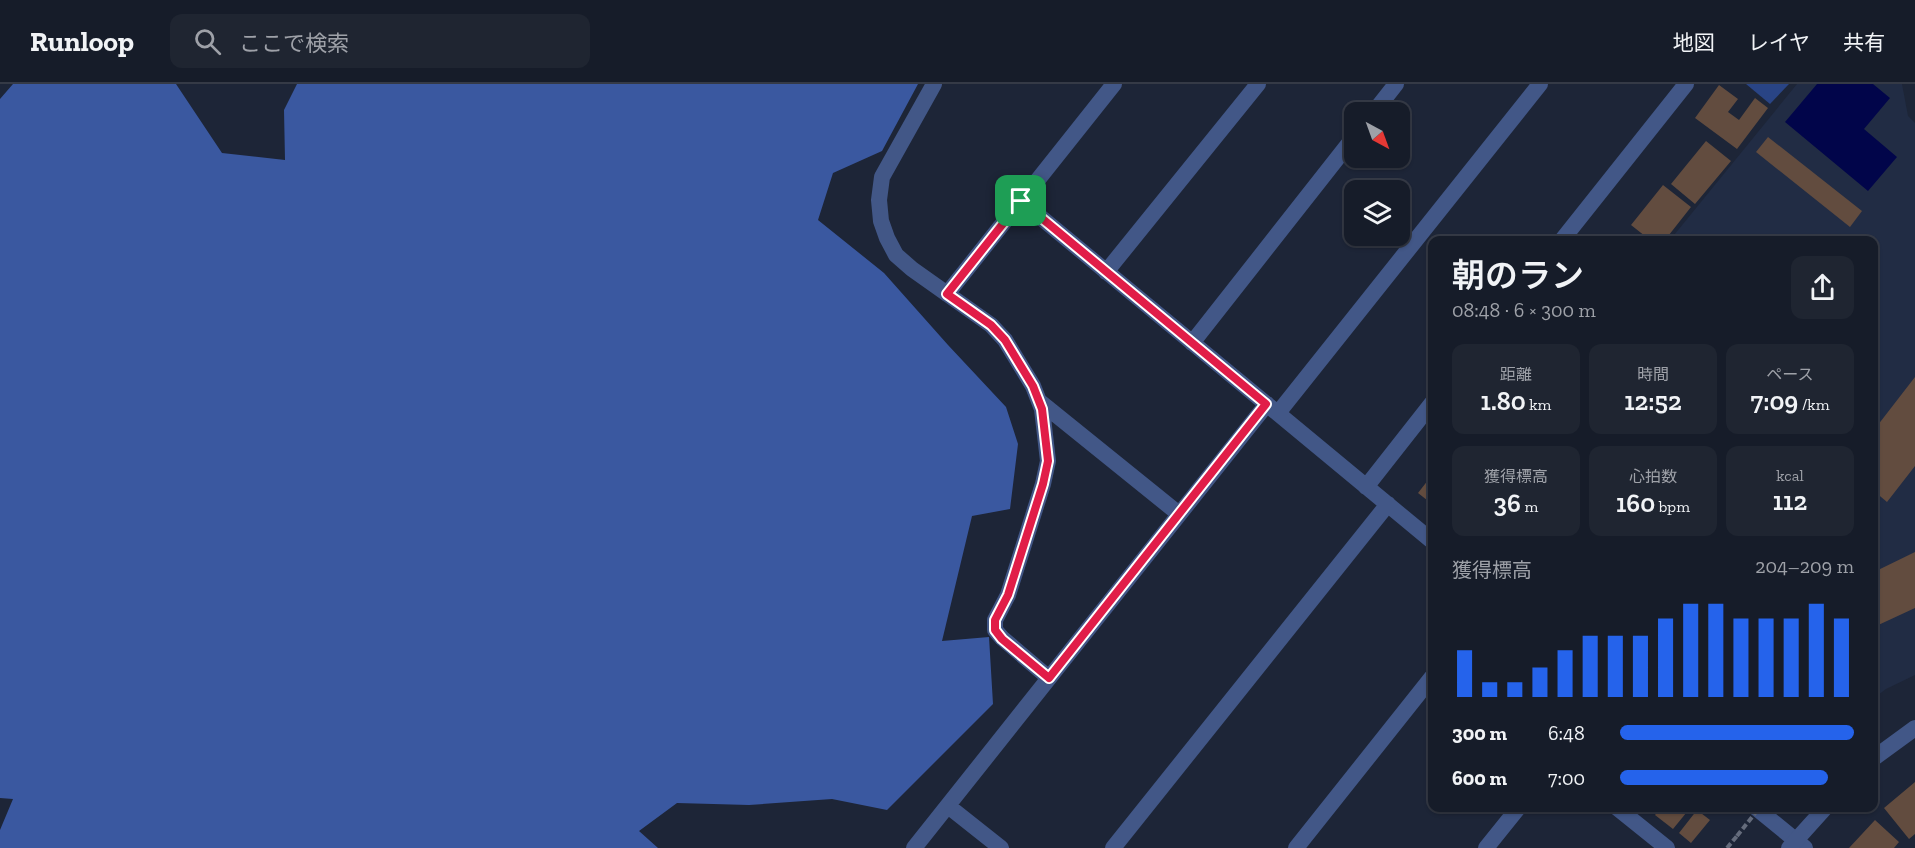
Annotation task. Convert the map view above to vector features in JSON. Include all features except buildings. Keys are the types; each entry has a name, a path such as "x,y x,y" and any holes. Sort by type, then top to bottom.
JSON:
{"street":[{"path":"934,84 882,177 879,200 881,221 896,255 991,325 1005,340 1020,363 1042,409 1048,461 1008,595 995,620 995,630 1002,639 1049,678"},
{"path":"947,294 1114,84"},
{"path":"1106,272 1257,84"},
{"path":"1382,102 1396,84"},
{"path":"915,848 1179,514 1272,409 1540,84"},
{"path":"1565,236 1686,84"},
{"path":"1192,343 1344,150"},
{"path":"1021,201 1428,538"},
{"path":"1039,401 1179,514"},
{"path":"1366,487 1428,408"},
{"path":"1113,848 1388,504"},
{"path":"1296,848 1428,682"},
{"path":"1878,755 1915,728"},
{"path":"948,806 1001,848"},
{"path":"1486,848 1515,812"},
{"path":"1622,812 1667,848"},
{"path":"1760,812 1796,845 1822,812"}],"path":[{"path":"1726,848 1756,812"}],"shaded area":[{"path":"13,84 176,84 222,153 285,160 284,110 297,84 918,84 882,151 833,173 818,220 884,273 1006,407 1018,444 1010,509 972,516 942,641 989,637 993,704 887,810 832,799 749,805 677,803 639,831 658,848 0,848 0,830 13,799 0,798 0,99"},
{"path":"1746,84 1789,84 1770,104"},
{"path":"1797,84 1902,84 1908,116 1915,123 1915,675 1878,695 1878,236 1673,236"},
{"path":"1817,84 1873,84 1890,98 1864,129 1897,157 1868,191 1785,122"}],"route":[{"path":"1021,201 1266,404 1049,678 1002,639 995,630 995,620 1008,595 1048,461 1042,409 1033,386 1005,340 991,325 947,294 1021,201"}]}
